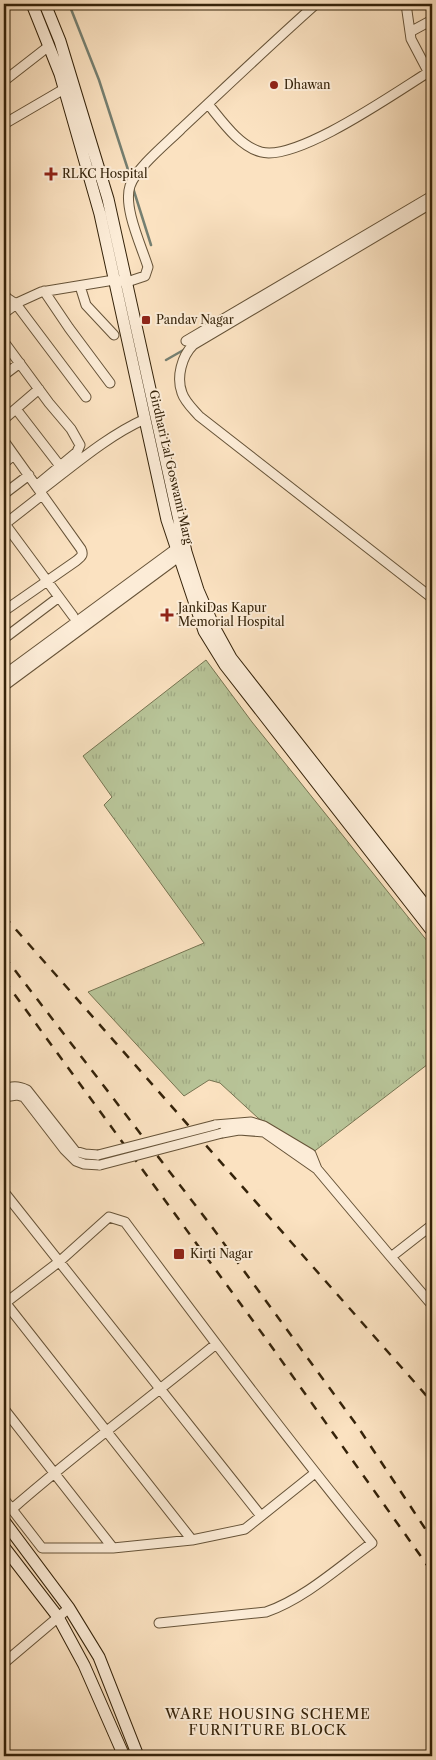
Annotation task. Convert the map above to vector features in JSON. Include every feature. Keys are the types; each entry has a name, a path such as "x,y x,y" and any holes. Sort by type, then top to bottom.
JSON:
{"main road":[{"name":"Girdhari Lal Goswami Marg","path":"32,4 64,89 100,214 167,520 201,598 214,627 232,658 432,914"},
{"name":"Girdhari Lal Goswami Marg","path":"45,4 60,41 108,199 127,282 181,550 204,631 225,665 432,931"},
{"path":"4,1521 69,1608 99,1657 138,1756"},
{"path":"4,1547 58,1617 84,1665 124,1756"}],"street":[{"path":"4,313 29,296 44,291 114,280 127,282 144,276 148,267 129,207 130,187 139,170 252,61 316,4"},
{"path":"208,104 236,137 253,149 263,153 286,151 332,131 431,74 414,46 406,4"},
{"path":"410,32 432,20"},
{"path":"4,81 49,46"},
{"path":"4,124 64,89"},
{"path":"186,341 432,196"},
{"path":"432,203 194,345 186,352 182,361 181,382 182,394 199,416 432,598"},
{"path":"80,286 86,305 114,336"},
{"path":"44,291 110,383"},
{"path":"4,294 16,304 86,398"},
{"path":"4,342 71,429 80,445 79,450 60,466 40,491"},
{"path":"4,375 20,363"},
{"path":"4,419 39,389"},
{"path":"16,409 60,466"},
{"path":"73,616 4,525 40,491 86,456 134,424 145,419"},
{"path":"4,441 83,553 76,561 5,608"},
{"path":"4,463 14,456"},
{"path":"4,494 29,475"},
{"path":"4,674 181,550"},
{"path":"4,685 181,550"},
{"path":"6,637 59,597"},
{"path":"317,1169 311,1154 264,1126 251,1122 214,1125 98,1155 85,1154 74,1151 28,1090 15,1086 9,1087 5,1093 24,1098 64,1149 76,1161 84,1164 100,1165 222,1133 239,1130 264,1132 317,1169 432,1305"},
{"path":"4,1192 261,1516"},
{"path":"159,1623 266,1612 280,1607 294,1600 372,1543 315,1473 125,1222 110,1217 60,1261 4,1302 192,1540"},
{"path":"391,1257 432,1224"},
{"path":"12,1509 54,1472 161,1390 216,1344"},
{"path":"4,1409 112,1548"},
{"path":"4,1498 42,1548 112,1548 192,1540 245,1529 315,1473"},
{"path":"4,1663 69,1608"}],"green space":[{"path":"206,660 252,722 432,947 432,1061 312,1153 258,1118 220,1083 209,1080 184,1096 88,992 204,943 104,805 112,797 83,756"}],"waterway":[{"path":"69,4 99,80 131,179"},
{"path":"133,188 151,245"},
{"path":"166,360 187,348"}],"railway":[{"path":"4,916 432,1402"},
{"path":"4,956 209,1223 358,1427 432,1539"},
{"path":"4,970 14,984"},
{"path":"4,980 264,1336 432,1572"}],"place":[{"name":"Dhawan","path":"274,85"},
{"name":"RLKC Hospital","path":"51,174"},
{"name":"Pandav Nagar","path":"146,320"},
{"name":"JankiDas Kapur Memorial Hospital","path":"167,615"},
{"name":"Kirti Nagar","path":"179,1254"}],"district":[{"name":"WARE HOUSING SCHEME FURNITURE BLOCK","path":"268,1722"}]}
